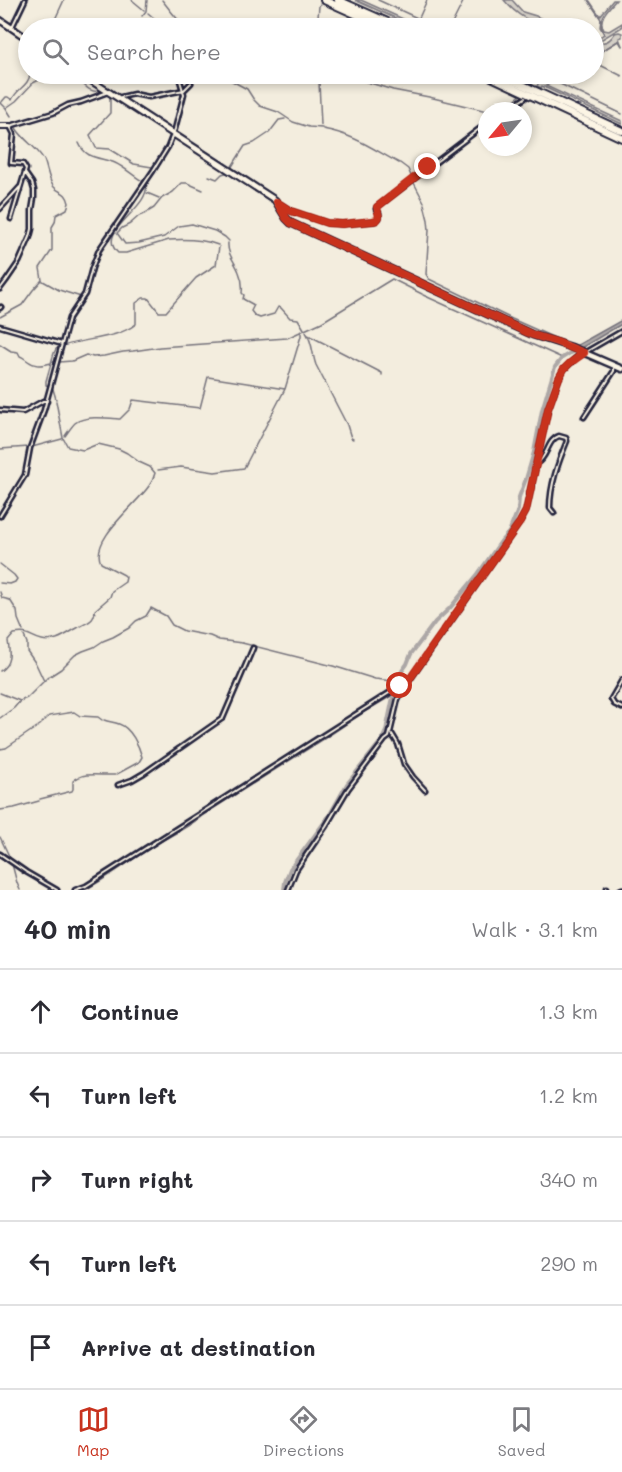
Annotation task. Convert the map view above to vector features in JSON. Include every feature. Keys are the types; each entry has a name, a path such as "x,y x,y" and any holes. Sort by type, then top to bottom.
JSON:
{"highway":[{"path":"324,0 364,18"},
{"path":"338,0 378,18"},
{"path":"513,84 522,87"},
{"path":"517,84 530,94 622,138"},
{"path":"530,94 622,131"}],"main road":[{"path":"0,20 18,32"},
{"path":"96,84 277,202 291,223 533,335 571,347 622,369"}],"street":[{"path":"12,27 25,0"},
{"path":"0,516 26,475 30,448 46,401 69,318 85,294 99,250 110,237 119,219 132,204 168,147 184,99 181,84"},
{"path":"118,98 134,94 149,96 184,90 190,84"},
{"path":"0,126 10,126 53,113 68,105 108,92"},
{"path":"518,102 530,94"},
{"path":"10,126 14,140 11,163 23,164 25,167 11,219"},
{"path":"277,202 291,211 327,223 375,221 379,217 377,207 478,130"},
{"path":"0,289 19,262 30,237 34,190 25,173"},
{"path":"0,208 22,185"},
{"path":"0,326 62,344"},
{"path":"288,890 296,870 348,789 391,733 398,699 409,680 526,511 548,409 564,369 582,352 622,331"},
{"path":"584,417 614,371 614,367"},
{"path":"0,410 23,412 46,401"},
{"path":"537,463 542,460 554,438 559,436 567,438 550,495 550,508 554,513"},
{"path":"118,784 144,773 223,718 253,648"},
{"path":"75,890 86,886 409,680"},
{"path":"622,680 611,699 614,704 622,708"},
{"path":"391,733 398,744 404,764 412,777 425,790"},
{"path":"0,854 57,890"}],"shaded area":[{"path":"355,0 361,0 401,18 395,18"},
{"path":"504,0 512,0 523,12 540,18 524,18"},
{"path":"589,0 600,16 613,0 616,0 603,18 600,18"},
{"path":"622,23 622,27 604,38 604,30 609,31"},
{"path":"615,33 622,33 622,37 619,38 622,46 618,41 604,50 604,42"},
{"path":"538,84 549,84 546,86 622,121 622,124 542,86 541,88 537,86"},
{"path":"622,320 622,324 585,346 579,349 574,347"}],"waterway":[{"path":"56,18 64,0"},
{"path":"132,0 144,10"},
{"path":"142,16 146,11 147,0"},
{"path":"162,0 177,18"},
{"path":"378,0 417,18"},
{"path":"419,18 427,0"},
{"path":"455,18 464,0"},
{"path":"588,0 600,18"},
{"path":"318,18 322,1"},
{"path":"148,13 154,18"},
{"path":"604,50 618,41 622,46"},
{"path":"604,67 622,76"},
{"path":"0,104 6,97 12,100 25,84"},
{"path":"6,108 32,84"},
{"path":"83,84 93,91 102,91"},
{"path":"238,84 247,89 260,106 278,112 293,122 322,128"},
{"path":"319,84 321,125"},
{"path":"374,84 478,109"},
{"path":"560,84 622,114"},
{"path":"108,94 110,113 90,135 96,148 110,149 134,164 152,167"},
{"path":"512,102 522,94"},
{"path":"0,102 11,116"},
{"path":"231,168 245,146 269,133 279,120 285,119"},
{"path":"0,317 22,305 42,280 40,268 52,250 52,227 56,215 67,209 69,203 65,194 52,185 41,155 16,128"},
{"path":"323,129 354,138 399,163"},
{"path":"79,143 90,155 115,163 144,182"},
{"path":"400,163 408,169 412,178"},
{"path":"209,176 217,179 229,172"},
{"path":"413,181 424,202"},
{"path":"146,183 146,193 141,202 113,236 113,244 118,253 126,253 169,240 194,240 218,245"},
{"path":"203,190 182,183 162,198 154,208 117,233 125,244 139,243 164,237 179,226 192,224 215,231 229,241"},
{"path":"147,193 159,198"},
{"path":"424,204 429,230 426,274 429,279 566,343"},
{"path":"228,243 230,254 241,277 243,299 254,305 251,311 255,316 260,318 274,314 278,307 290,318 298,319 304,329"},
{"path":"63,346 120,333 128,329 136,324 136,303 143,298 148,298 159,312 166,312 196,278 216,265 219,247"},
{"path":"59,362 72,361 86,355 104,356 160,347 287,338 322,322 392,279 422,294"},
{"path":"43,281 59,290 81,297"},
{"path":"423,295 562,358"},
{"path":"158,470 181,467 215,472 244,468 285,389 301,332"},
{"path":"306,332 316,365 353,439"},
{"path":"308,335 382,375"},
{"path":"0,344 11,351 18,352 20,356 34,364 51,363"},
{"path":"49,386 46,385 46,381 54,353 60,346"},
{"path":"284,890 290,869 329,816 347,784 382,740 397,678 411,654 435,622 450,608 478,574 509,532 518,510 519,497 534,452 542,410 555,367 562,358 578,348"},
{"path":"65,436 79,420 120,419 130,409 133,400 200,408 208,377 285,389"},
{"path":"51,387 56,399"},
{"path":"56,401 63,438 68,447 83,450 98,444 119,449 150,467 155,473 143,494 108,533 99,554 101,563 124,575 125,582 112,591 110,597 95,610 91,620 81,626"},
{"path":"32,447 62,439"},
{"path":"0,449 29,447"},
{"path":"0,564 17,579 10,584 0,583"},
{"path":"0,592 2,598 10,600 17,611 23,631"},
{"path":"0,718 27,698 75,655 129,628 146,616 151,608 166,616 172,625 184,631 242,643 375,679 393,681 397,678"},
{"path":"0,671 8,662 8,641 14,634 26,634 47,641 62,637 79,627"},
{"path":"24,636 27,651 44,681"},
{"path":"0,693 20,701"},
{"path":"84,890 393,695"},
{"path":"0,749 6,748 40,725 49,716 74,712 80,716 98,717 102,720"},
{"path":"104,720 127,729 137,743 142,757 139,762 117,774"},
{"path":"40,799 72,791 73,781 82,776 115,775"},
{"path":"0,810 39,801"},
{"path":"0,837 10,858"},
{"path":"12,864 20,890"}],"route":[{"path":"400,686 409,680 520,522 526,511 548,409 559,378 564,369 584,353 533,335 291,223 277,202 291,211 327,223 373,221 379,217 377,207 428,167"}]}
